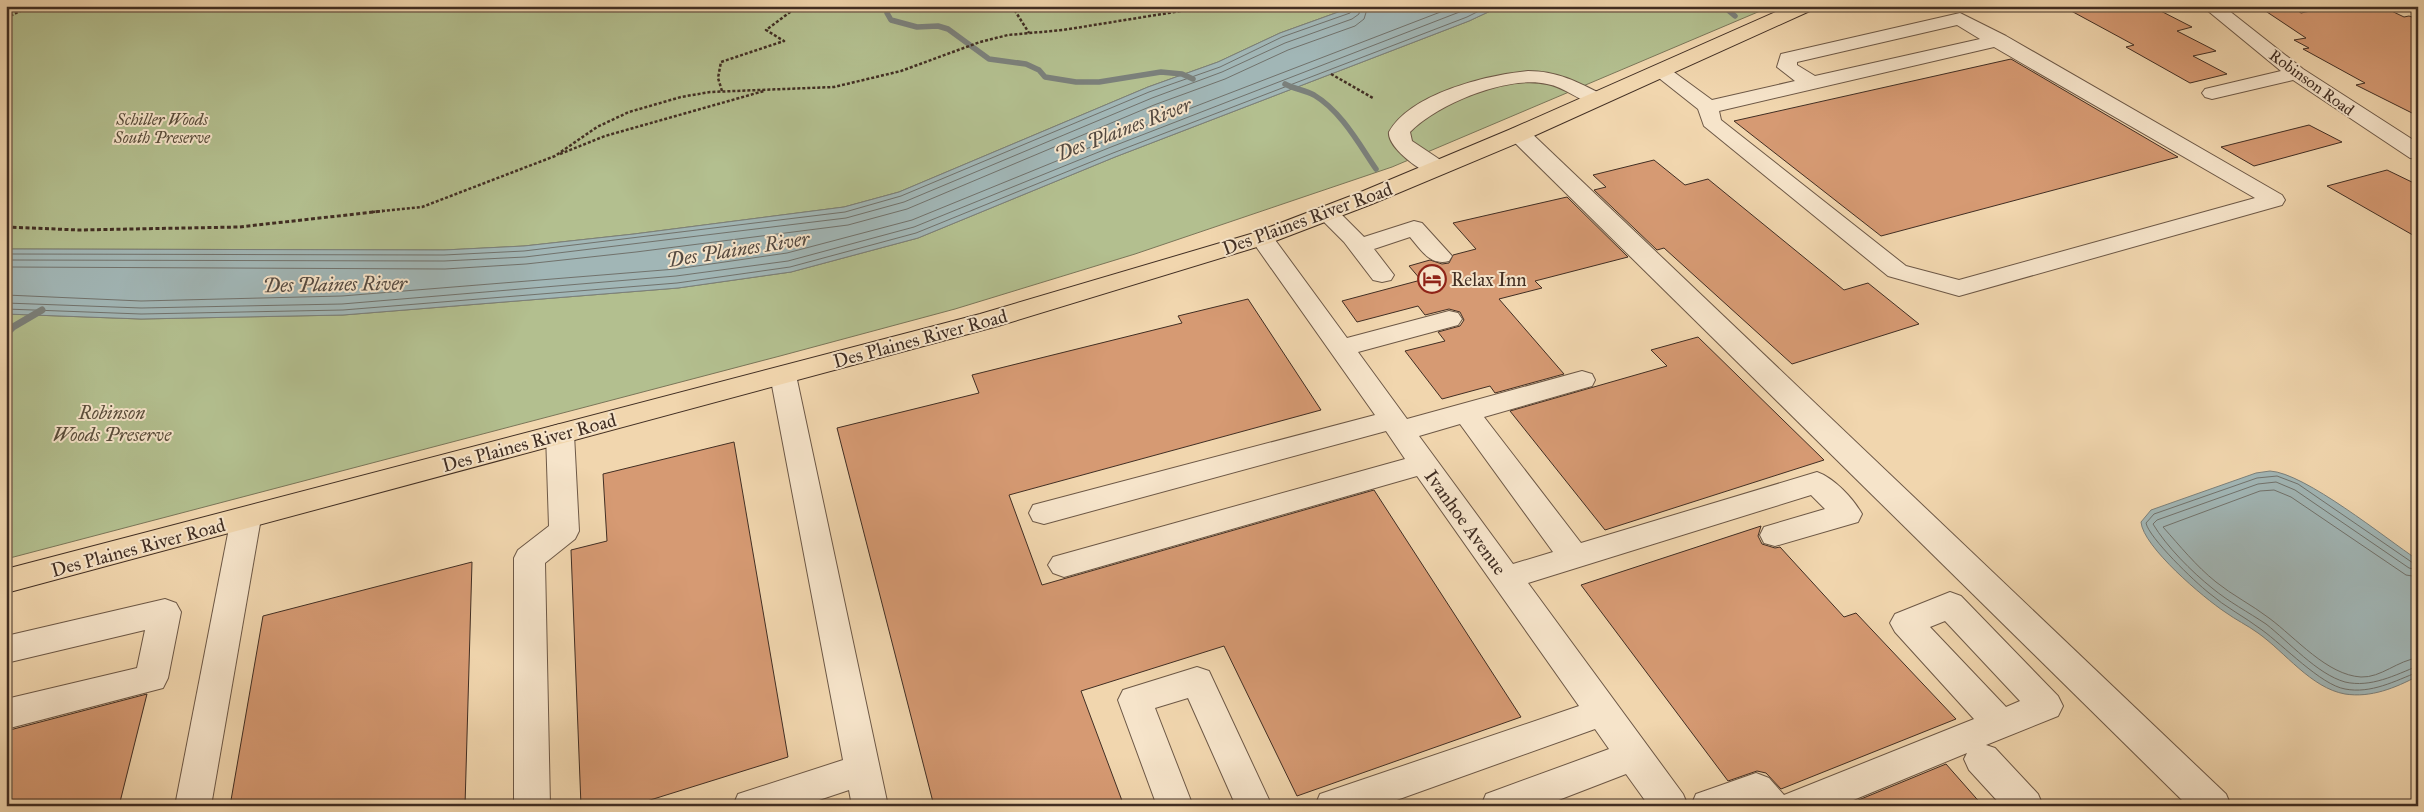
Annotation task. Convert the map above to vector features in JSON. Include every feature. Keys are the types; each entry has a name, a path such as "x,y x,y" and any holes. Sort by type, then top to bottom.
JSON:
{"main road":[{"name":"Des Plaines River Road","path":"6,582 989,320 1262,238 1327,214 1519,134 1804,6"}],"street":[{"path":"1660,71 1708,107 1711,122 1897,271 1959,288 2274,200 1999,40 1930,6"},
{"name":"Robinson Road","path":"2210,6 2296,73 2418,153"},
{"path":"1812,83 1787,66 1788,58 1960,20"},
{"path":"1708,107 1999,40"},
{"path":"2212,93 2296,73"},
{"path":"1437,168 1410,150 1402,143 1399,136 1401,129 1414,118 1444,100 1487,85 1542,77 1562,82 1596,99"},
{"path":"1519,134 2213,806"},
{"path":"1327,214 1360,246 1382,275"},
{"path":"1360,246 1414,228 1440,256"},
{"name":"Ivanhoe Avenue","path":"1262,238 1670,806"},
{"path":"1341,348 1449,319"},
{"path":"782,375 870,806"},
{"path":"1044,513 1397,425 1466,413 1582,380"},
{"path":"1466,413 1574,557"},
{"path":"532,806 529,558 564,531 560,434"},
{"path":"1064,565 1424,464"},
{"path":"1506,578 1817,483 1847,514 1775,535"},
{"path":"193,806 246,518"},
{"path":"6,650 165,612 151,678 6,714"},
{"path":"1175,806 1135,700 1197,681 1253,806"},
{"path":"1333,806 1603,712"},
{"path":"1797,806 2000,724"},
{"path":"1499,806 1634,755"},
{"path":"1982,759 2025,806"},
{"path":"751,806 796,798 863,769"},
{"path":"1709,806 1756,788 1771,806"}],"path":[{"path":"6,18 30,6"},
{"path":"722,91 718,78 721,62 731,56 774,46 784,41 766,30 798,6"},
{"path":"1012,6 1029,33"},
{"path":"555,156 597,126 629,112 681,97 722,91 834,87 900,71 980,42 1212,6"},
{"path":"1331,74 1373,98"},
{"path":"6,227 79,230 239,228 422,207 605,136 769,90"}],"green space":[{"name":"Schiller Woods South Preserve","path":"6,6 1355,6 1280,33 1218,62 1148,87 899,192 844,207 524,246 444,250 6,249"},
{"name":"Robinson Woods Preserve","path":"1501,6 1772,6 1392,167 1135,254 955,309 6,559 6,314 141,319 343,315 678,288 791,272 918,238 1115,157 1469,21"}],"water":[{"name":"Des Plaines River","path":"1355,6 1501,6 1469,21 1115,157 918,238 791,272 678,288 343,315 141,319 6,314 6,249 444,250 524,246 844,207 899,192 1148,87 1218,62 1280,33"},
{"path":"2270,471 2285,474 2324,494 2418,560 2418,676 2392,688 2364,695 2345,694 2321,685 2258,633 2215,605 2190,584 2163,558 2144,532 2141,522 2151,510 2256,473"}],"building":[{"path":"2062,6 2151,6 2192,27 2177,31 2216,51 2193,56 2227,74 2190,83 2126,47 2134,45"},
{"path":"2258,6 2291,6 2301,13 2333,6 2381,6 2404,17 2409,16 2418,19 2418,116 2356,85 2365,83 2303,49 2309,48 2294,40 2306,38"},
{"path":"2011,59 2178,157 1881,236 1734,121"},
{"path":"2309,125 2342,142 2254,166 2221,147"},
{"path":"1654,160 1685,185 1708,179 1844,290 1868,283 1919,324 1792,364 1664,248 1657,250 1594,190 1606,187 1593,175"},
{"path":"2387,170 2418,185 2418,238 2327,186"},
{"path":"1567,197 1628,257 1535,281 1542,288 1499,299 1564,374 1495,393 1490,386 1442,399 1405,351 1445,341 1438,332 1460,326 1464,320 1460,312 1449,309 1425,315 1418,306 1357,322 1342,301 1421,280 1409,266 1430,260 1442,264 1449,263 1453,255 1476,249 1453,223"},
{"path":"1248,299 1321,410 1009,495 1042,585 1374,490 1521,717 1297,796 1224,646 1081,691 1124,806 934,806 837,428 979,393 972,375 1182,323 1178,316"},
{"path":"1698,337 1824,460 1605,530 1510,411 1667,366 1651,350"},
{"path":"734,442 788,757 631,806 581,806 571,550 607,541 603,474"},
{"path":"1761,526 1758,536 1762,544 1775,548 1780,547 1844,617 1856,613 1956,719 1781,789 1766,773 1757,771 1728,781 1581,585"},
{"path":"472,562 465,806 230,806 263,616"},
{"path":"147,694 119,806 6,806 6,731"},
{"path":"1946,764 1983,806 1844,806"}],"waterway":[{"path":"888,6 887,13 891,20 917,27 938,26 948,29 989,59 1026,64 1039,70 1045,77 1076,82 1099,82 1161,72 1182,74 1193,79"},
{"path":"1723,6 1735,16"},
{"path":"1285,84 1314,95 1333,110 1349,129 1376,169"},
{"path":"6,334 13,327 42,310"}],"place":[{"name":"Relax Inn","path":"1432,279"}]}
